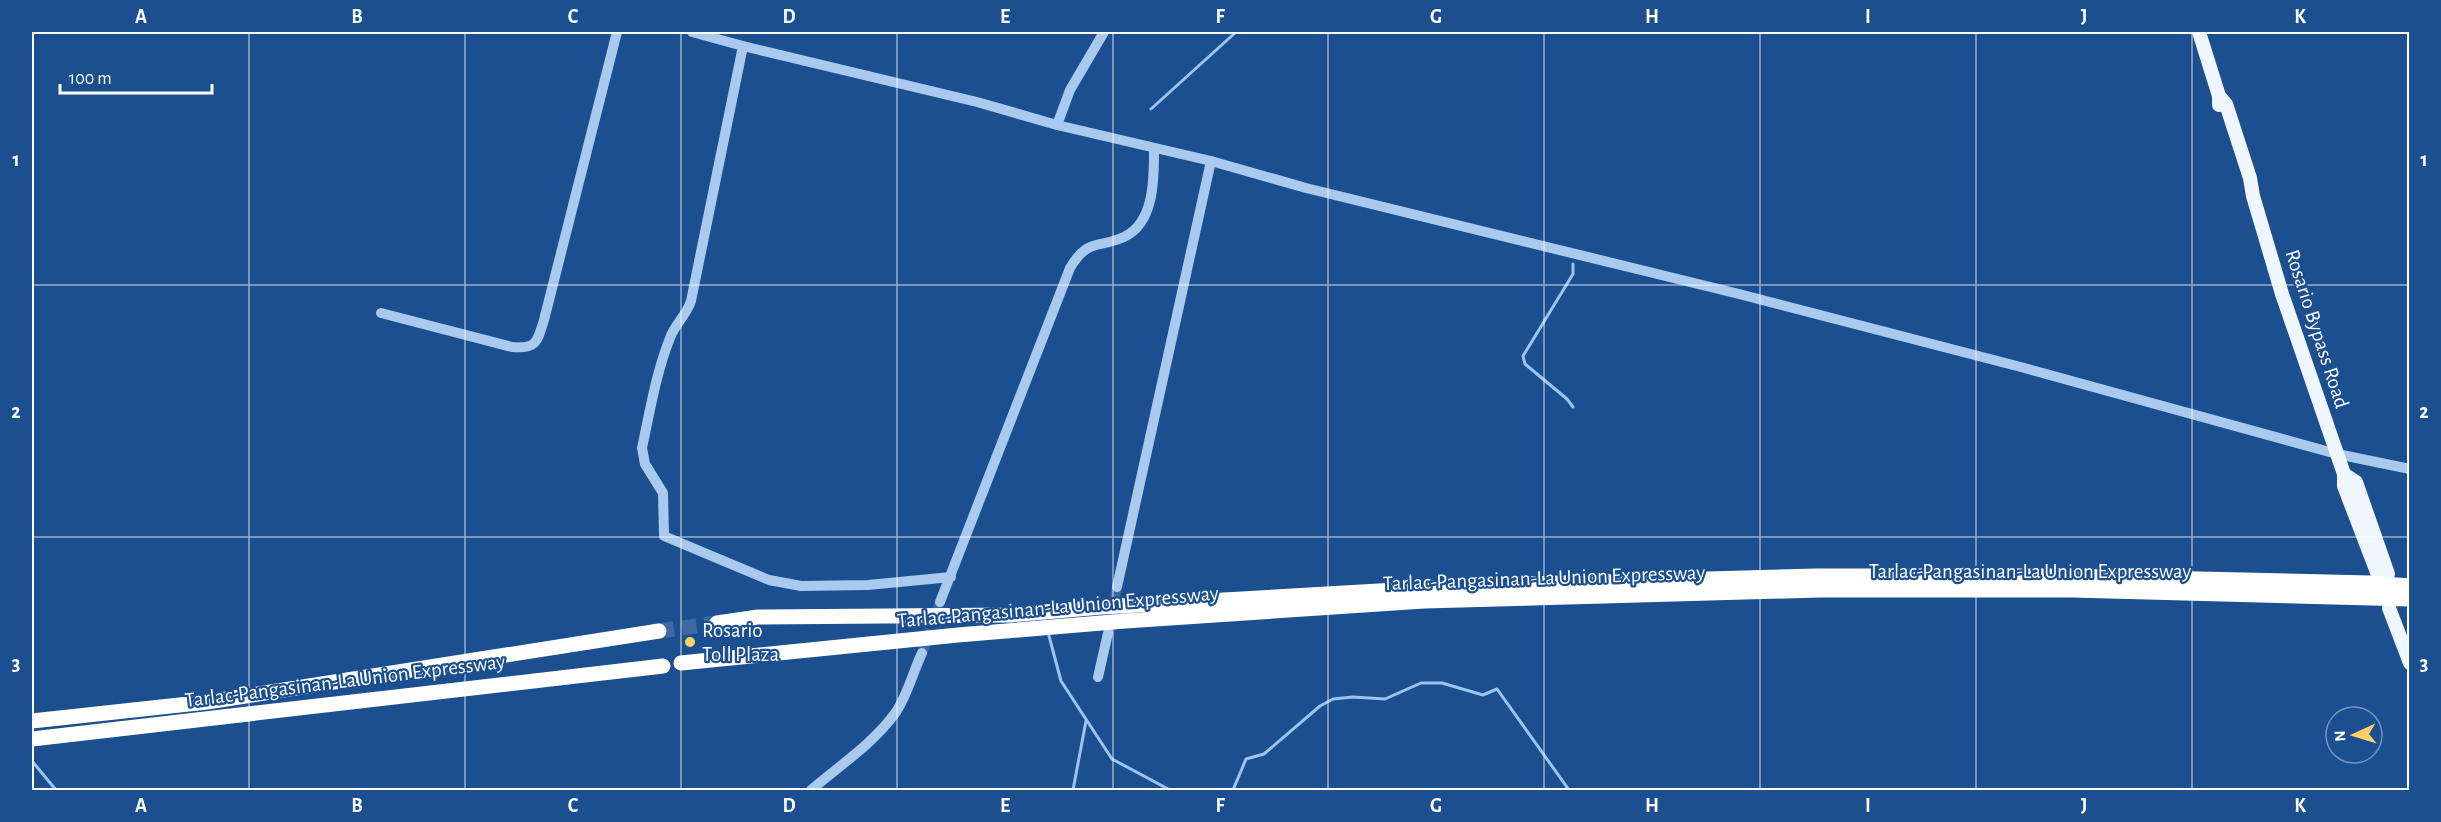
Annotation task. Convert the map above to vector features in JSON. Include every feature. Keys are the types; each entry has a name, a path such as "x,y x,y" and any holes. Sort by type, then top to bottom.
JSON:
{"highway":[{"name":"Tarlac-Pangasinan-La Union Expressway","path":"717,623 758,617 1010,615 1102,607 1483,585 1780,577 2066,576 2370,583 2409,586"},
{"name":"Tarlac-Pangasinan-La Union Expressway","path":"681,663 958,634 1424,601 1876,590 2073,590 2399,605"},
{"name":"Tarlac-Pangasinan-La Union Expressway","path":"32,721 207,702 660,631"},
{"name":"Tarlac-Pangasinan-La Union Expressway","path":"32,739 663,666"}],"main road":[{"name":"Rosario Bypass Road","path":"2199,32 2219,96 2219,107 2243,179 2253,196 2282,294 2344,474 2344,486 2383,574"},
{"path":"2399,605 2409,638"},
{"path":"2399,605 2409,663"}],"street":[{"path":"381,313 512,347 528,348 534,344 544,320 617,32"},
{"path":"692,32 977,102 1057,125 1211,161 1306,188 1738,294 2017,366 2337,454 2409,469"},
{"path":"1057,125 1070,90 1104,32"},
{"path":"743,46 691,302 685,316 675,327 665,352 642,448 645,464 663,493 664,536 761,577 790,584 868,585 951,577"},
{"path":"940,602 1070,268 1086,248 1123,237 1137,226 1150,201 1154,181 1154,149"},
{"path":"1117,587 1211,161"},
{"path":"1098,677 1108,633"},
{"path":"811,790 882,729 906,693 922,653"}],"waterway":[{"path":"1151,109 1236,32"},
{"path":"1573,264 1573,274 1523,356 1525,364 1567,399 1573,407"},
{"path":"1049,636 1061,681 1112,759 1170,790"},
{"path":"1233,790 1246,759 1264,754 1320,706 1333,699 1353,697 1385,699 1421,683 1442,683 1483,695 1497,689 1569,790"},
{"path":"1073,790 1086,721"},
{"path":"32,761 56,790"}],"tunnel":[{"path":"1112,613 1117,587"},
{"path":"922,653 940,602"},
{"path":"659,631 717,623"}],"place":[{"name":"Rosario Toll Plaza","path":"690,642"}]}
